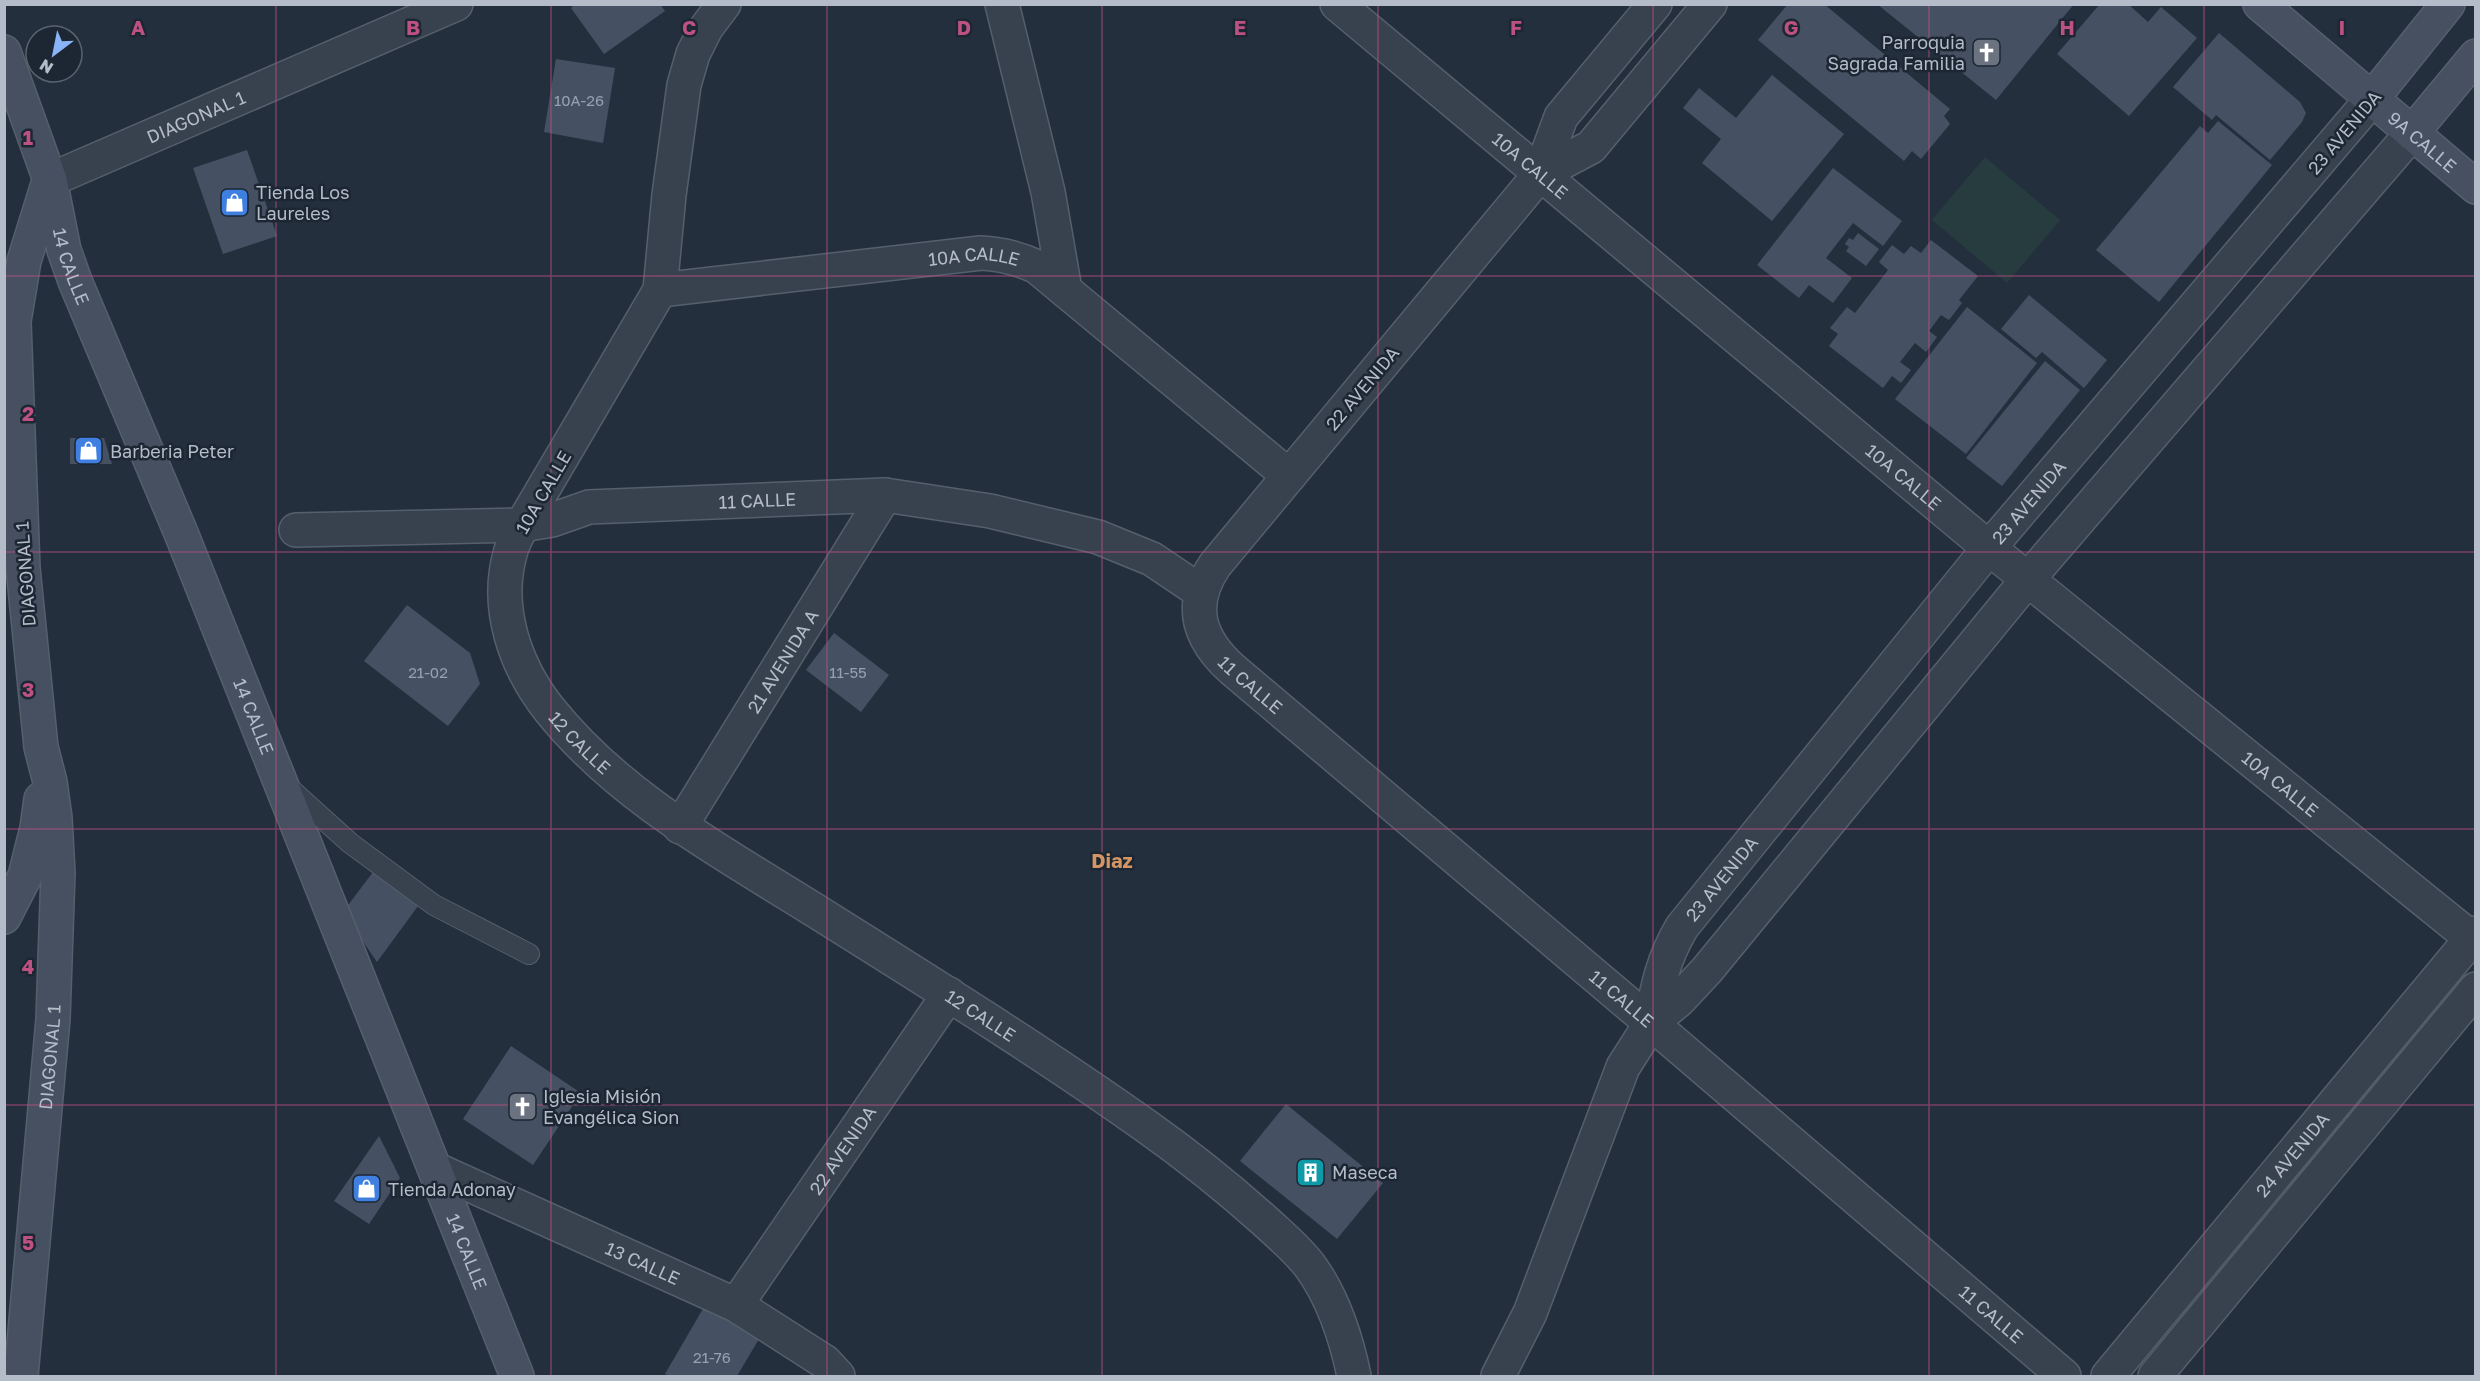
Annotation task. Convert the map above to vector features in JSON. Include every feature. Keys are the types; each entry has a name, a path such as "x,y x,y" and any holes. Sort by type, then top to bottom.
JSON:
{"street":[{"name":"DIAGONAL 1","path":"21,1377 53,1020 58,883 50,782 41,747 23,568 14,321 24,261 50,180 456,4"},
{"name":"10A CALLE","path":"547,706 528,677 515,648 506,617 505,584 510,552 522,525 660,290 669,195 684,85 693,54 706,28 724,4"},
{"path":"1002,4 1048,192 1065,290"},
{"name":"10A CALLE","path":"1337,4 1989,548 2474,938"},
{"name":"22 AVENIDA","path":"1200,601 1206,578 1215,565 1540,174 1561,117 1655,4"},
{"name":"22 AVENIDA","path":"1540,174 1591,147 1710,4"},
{"name":"9A CALLE","path":"2260,4 2475,187"},
{"name":"23 AVENIDA","path":"1651,1023 1658,983 1668,950 1682,927 1989,548 2371,100 2448,4"},
{"name":"14 CALLE","path":"4,52 50,180 64,250 75,281 181,533 517,1377"},
{"name":"23 AVENIDA","path":"1498,1377 1530,1313 1623,1067 1651,1023 1678,1000 1707,970 2028,579 2412,133 2475,56"},
{"name":"10A CALLE","path":"660,290 981,253 1002,254 1020,259 1037,267 1289,476"},
{"name":"11 CALLE","path":"296,530 522,525 552,520 589,507 885,495 990,511 1098,537 1152,559 1200,601 1207,643 1232,669 1651,1023 2064,1377"},
{"name":"21 AVENIDA A","path":"681,826 885,495"},
{"name":"12 CALLE","path":"547,706 571,734 608,770 681,826 949,994 1110,1100 1183,1152 1288,1242 1309,1265 1338,1317 1354,1377"},
{"path":"4,917 25,876 37,828 42,791 41,747"},
{"name":"24 AVENIDA","path":"2108,1377 2474,938"},
{"name":"24 AVENIDA","path":"2155,1377 2475,988"},
{"name":"22 AVENIDA","path":"736,1305 949,994"},
{"name":"13 CALLE","path":"435,1169 736,1305 825,1362 838,1377"}],"lane":[{"path":"277,777 350,843 434,905 529,954"}],"green space":[{"path":"1985,157 2060,220 2007,283 1932,220"}],"building":[{"path":"575,4 660,4 665,11 604,54 571,8"},
{"path":"1788,4 1824,4 1950,109 1944,116 1950,124 1921,159 1912,151 1904,161 1758,40"},
{"name":"Parroquia Sagrada Familia","path":"1877,4 2074,4 1996,100"},
{"path":"2100,4 2128,4 2148,22 2161,7 2197,38 2129,116 2057,54"},
{"path":"2219,33 2300,102 2306,113 2302,122 2270,160 2216,115 2212,120 2173,87"},
{"path":"556,59 615,68 603,143 544,132"},
{"path":"1772,75 1844,134 1772,221 1702,163 1721,139 1683,108 1699,88 1736,118"},
{"path":"2218,121 2272,165 2159,302 2096,250 2200,126 2208,133"},
{"name":"Tienda Los Laureles","path":"247,150 277,236 223,254 193,168"},
{"path":"1833,168 1902,221 1883,246 1853,223 1826,258 1852,278 1833,303 1809,285 1799,298 1757,265"},
{"path":"1858,233 1879,249 1866,266 1846,251 1849,247 1845,244 1849,238 1853,240"},
{"path":"1931,240 1978,276 1959,300 1962,303 1949,320 1941,315 1929,331 1937,337 1926,352 1915,343 1900,362 1911,370 1901,383 1892,376 1883,388 1829,346 1838,334 1830,328 1847,307 1855,313 1888,270 1879,262 1892,245 1904,254 1911,246 1921,253"},
{"path":"2029,295 2107,360 2084,388 2042,352 2036,358 2001,329"},
{"path":"1967,307 2037,363 1966,454 1895,399"},
{"path":"2045,361 2080,390 2002,486 1966,458"},
{"name":"Barberia Peter","path":"70,438 104,438 112,464 70,464"},
{"path":"407,605 470,653 480,684 448,726 364,661"},
{"path":"834,633 889,675 861,712 806,670"},
{"path":"373,872 418,906 377,962 343,912"},
{"name":"Iglesia Misión Evangélica Sion","path":"511,1046 581,1093 533,1165 463,1119"},
{"name":"Maseca","path":"1286,1104 1383,1183 1337,1239 1240,1161"},
{"name":"Tienda Adonay","path":"379,1136 400,1178 369,1224 334,1201"},
{"path":"704,1307 759,1339 737,1376 670,1376 665,1374"}],"place":[{"name":"Parroquia Sagrada Familia","path":"1986,52"},
{"name":"Tienda Los Laureles","path":"235,202"},
{"name":"Barberia Peter","path":"89,451"},
{"name":"Iglesia Misión Evangélica Sion","path":"522,1106"},
{"name":"Maseca","path":"1311,1172"},
{"name":"Tienda Adonay","path":"367,1189"}],"district":[{"name":"Diaz","path":"1112,860"}]}
